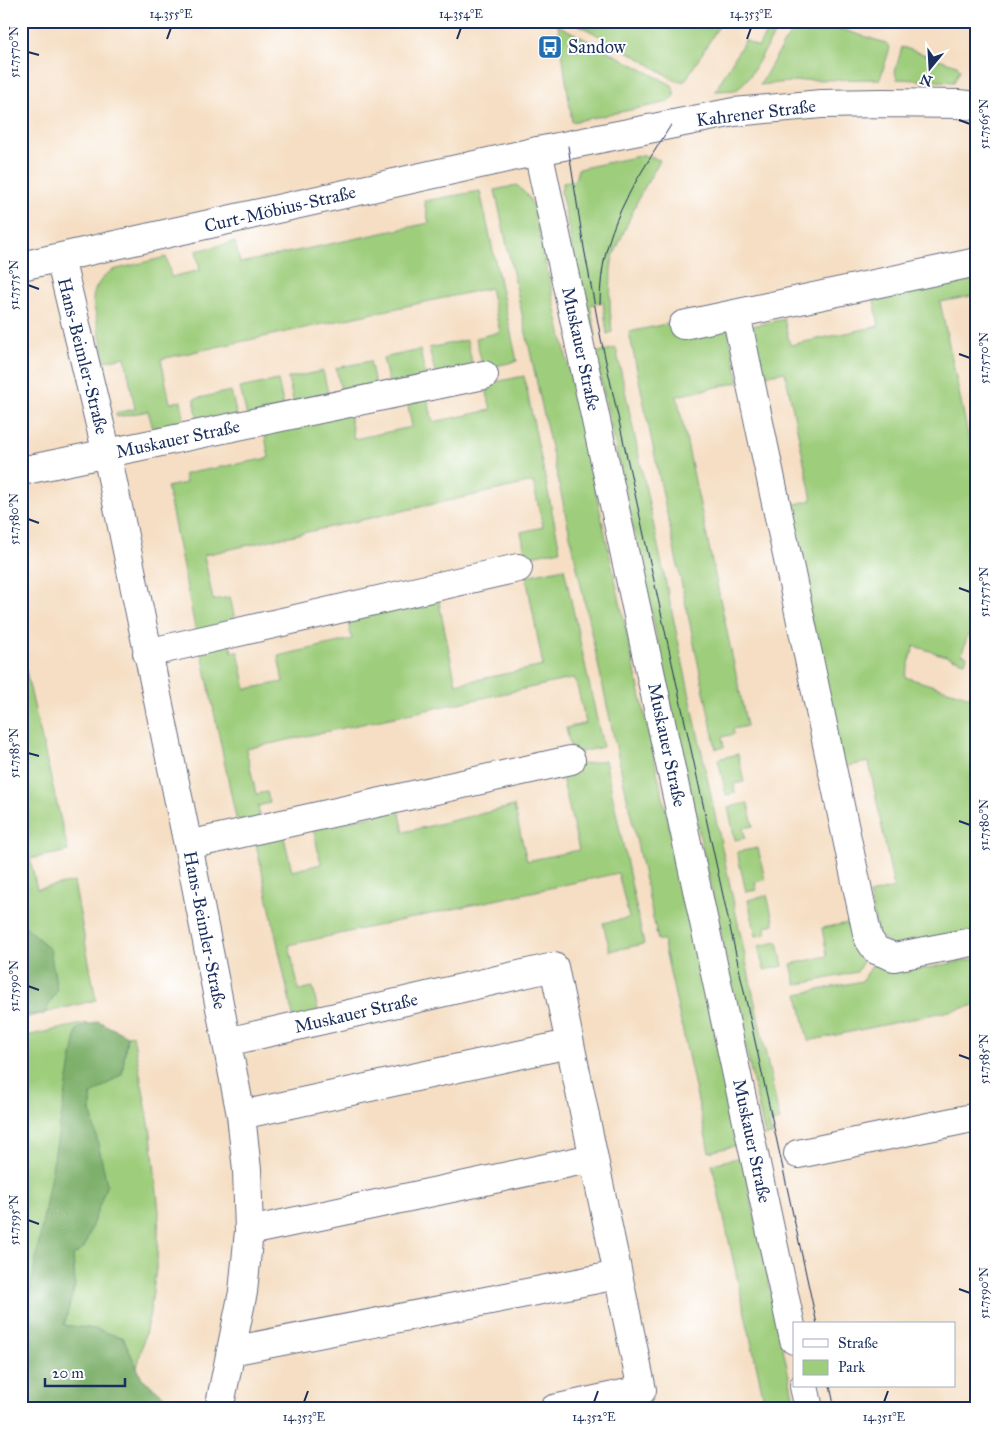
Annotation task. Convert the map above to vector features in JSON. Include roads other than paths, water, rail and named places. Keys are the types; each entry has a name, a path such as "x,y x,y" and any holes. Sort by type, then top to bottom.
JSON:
{"street":[{"name":"Kahrener Straße","path":"538,151 734,112 830,104 977,106"},
{"name":"Curt-Möbius-Straße","path":"21,266 538,151"},
{"name":"Muskauer Straße","path":"538,151 793,1335"},
{"name":"Hans-Beimler-Straße","path":"60,258 107,454 188,845 241,1115 247,1170 249,1231 243,1292 219,1409"},
{"path":"683,325 977,262"},
{"path":"736,314 868,938 876,950 894,957 977,941"},
{"name":"Muskauer Straße","path":"107,454 484,375"},
{"name":"Hans-Beimler-Straße","path":"21,471 107,454"},
{"path":"148,653 518,568"},
{"path":"188,845 571,760"},
{"name":"Muskauer Straße","path":"227,1042 554,967 642,1390 554,1409"},
{"path":"241,1115 569,1044"},
{"path":"798,1154 977,1117"},
{"path":"249,1231 593,1158"},
{"path":"231,1351 618,1275"},
{"path":"804,1388 809,1409"}],"tram line":[{"path":"600,304 601,277 612,230 632,189 671,125"},
{"path":"568,146 601,339 817,1322"},
{"path":"830,1388 835,1409"}],"place":[{"name":"Sandow","path":"550,47"}]}
